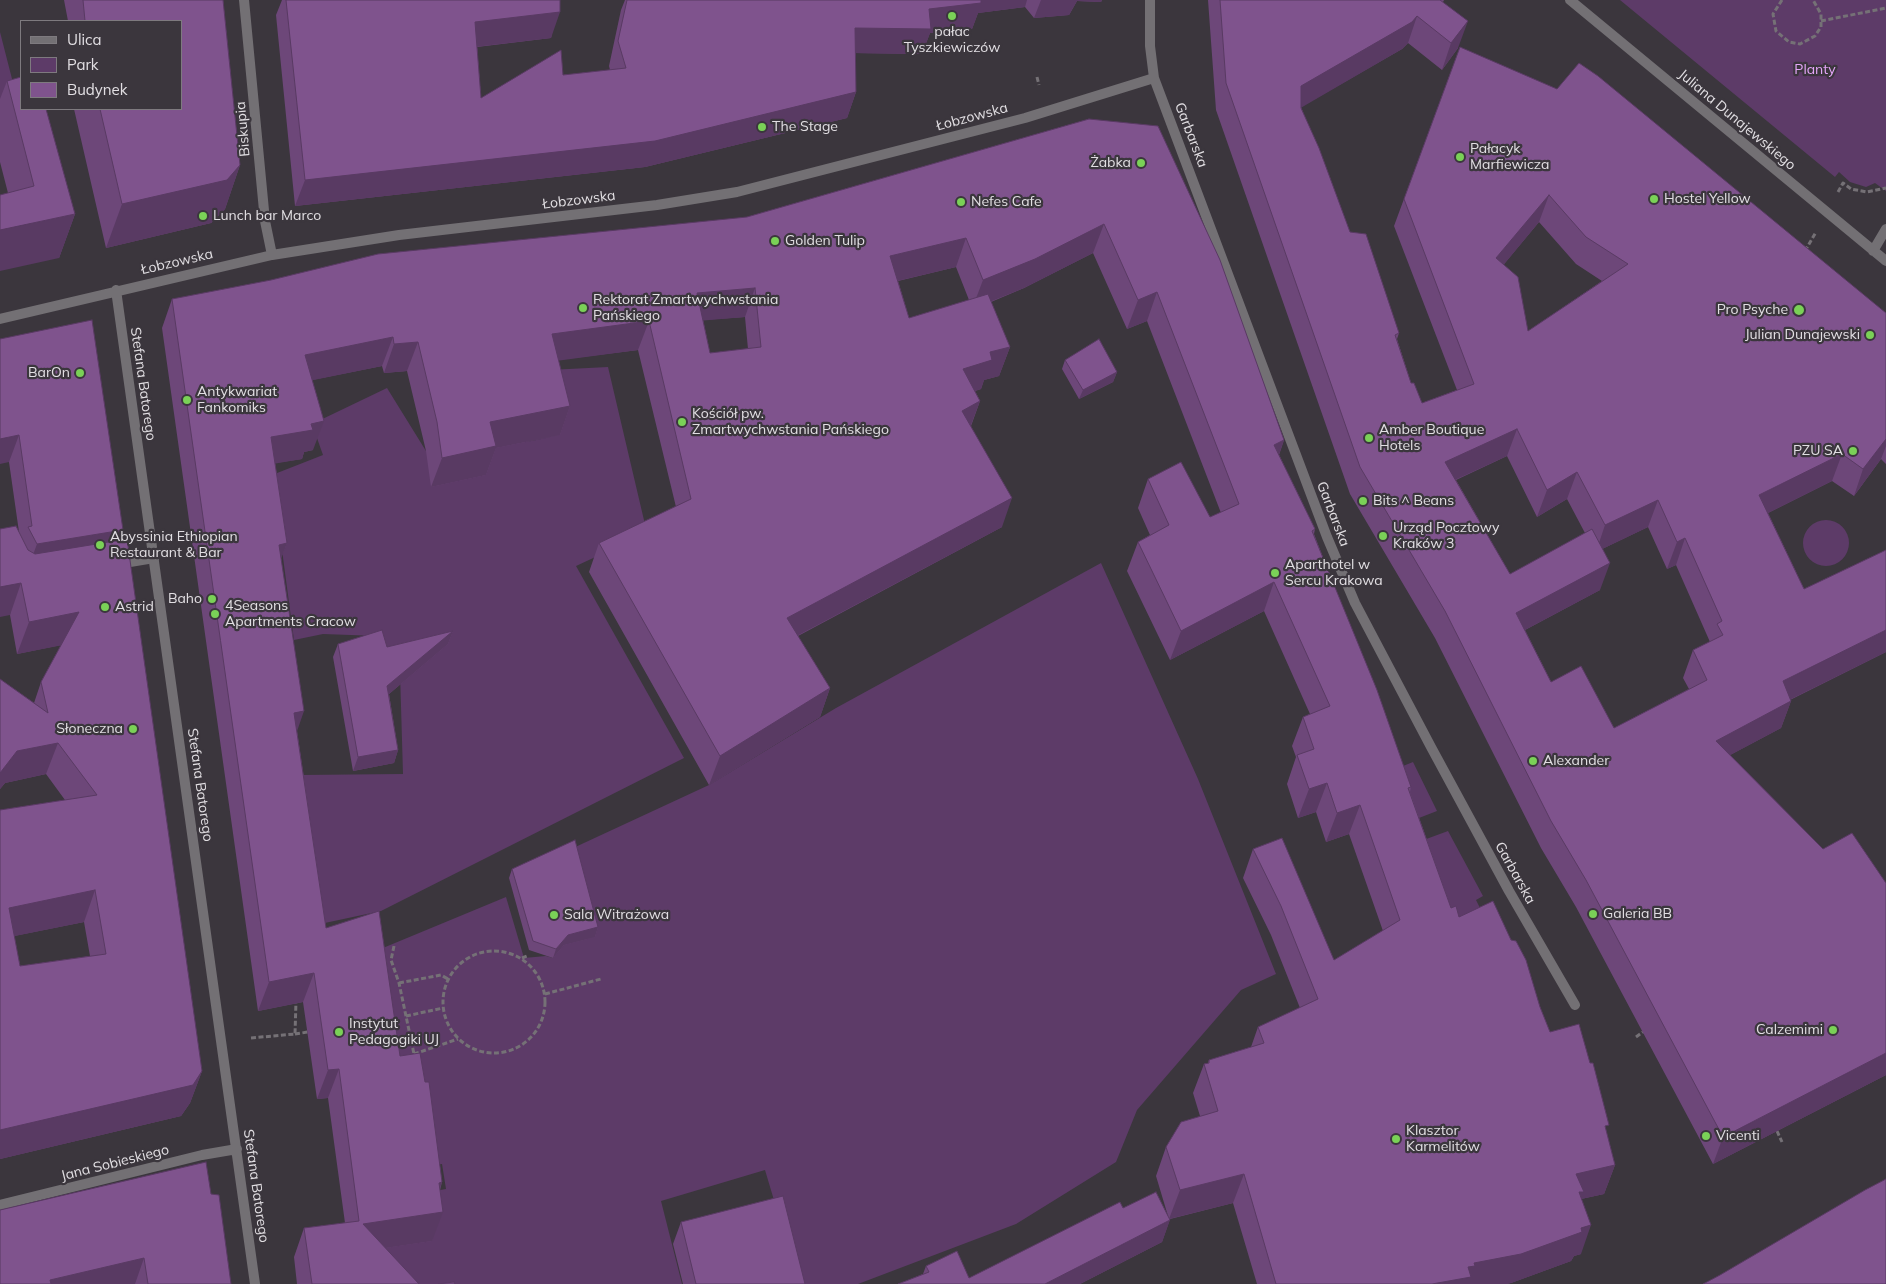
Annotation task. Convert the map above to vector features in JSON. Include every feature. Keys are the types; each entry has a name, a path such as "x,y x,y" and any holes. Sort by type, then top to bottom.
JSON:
{"street":[{"name":"Biskupia","path":"244,0 265,221 272,255"},
{"name":"Garbarska","path":"1150,0 1150,46 1154,78 1327,537 1355,603 1505,884 1575,1005"},
{"name":"Juliana Dunajewskiego","path":"1570,0 1886,262"},
{"name":"Łobzowska","path":"0,319 116,290 272,255 399,235 657,205 737,192 792,180 1025,118 1154,78"},
{"path":"1873,251 1886,229"},
{"name":"Stefana Batorego","path":"116,290 255,1284"},
{"path":"104,566 154,558"},
{"name":"Jana Sobieskiego","path":"0,1205 202,1155 237,1149"}],"path":[{"path":"1782,0 1775,9 1774,26 1779,36 1788,42 1800,44 1811,40 1818,32 1822,21 1819,8 1813,0"},
{"path":"1822,21 1886,8"},
{"path":"1037,77 1039,85"},
{"path":"394,946 391,960 399,983 415,1061"},
{"path":"489,950 506,952 522,958 533,968 541,980 545,994 545,1010 540,1025 531,1038 518,1048 503,1053 487,1053 471,1048 458,1039 446,1020 442,998 448,979 458,965 472,955 489,950"},
{"path":"522,958 527,956"},
{"path":"399,983 441,975 448,979"},
{"path":"545,994 601,979"},
{"path":"295,1034 296,1001"},
{"path":"406,1016 443,1008"},
{"path":"252,1038 308,1032"},
{"path":"1636,1037 1643,1032"},
{"path":"414,1054 458,1039"},
{"path":"1776,1131 1782,1142"}],"green space":[{"name":"Planty","path":"1620,0 1886,0 1886,191 1875,183 1866,187 1850,182 1839,172 1835,177"},
{"path":"0,32 21,114 0,120"},
{"path":"608,367 647,533 576,566 684,758 381,911 320,924 299,775 403,774 400,672 378,636 323,634 294,640 272,475 323,455 312,424 387,388 426,451 531,441 559,435 549,370"},
{"path":"1831,520 1843,526 1848,534 1848,552 1843,560 1835,565 1821,566 1809,560 1804,552 1803,538 1809,526 1817,521"},
{"path":"1101,563 1198,779 1276,974 1241,990 1137,1110 1116,1162 1016,1224 858,1284 799,1284 765,1170 661,1201 682,1284 372,1284 367,1251 429,1192 446,1189 442,1164 425,1166 385,1086 366,955 506,897 524,958 546,956 553,958 558,946 594,937 571,849 709,785 836,708"},
{"path":"1413,762 1437,811 1406,823 1388,772"},
{"path":"1448,831 1483,896 1476,900 1488,924 1451,942 1410,845"}],"building":[{"path":"83,0 223,0 240,165 227,180 122,204 100,110 182,110 182,20 85,20"},
{"path":"286,0 560,0 560,12 475,22 481,98 561,50 563,75 626,68 618,41 627,0 981,0 981,3 929,9 931,29 855,28 856,92 655,141 305,180"},
{"path":"1220,0 1440,0 1468,21 1451,43 1417,16 1412,22 1301,86 1301,108 1319,148 1350,232 1366,234 1399,333 1395,335 1411,383 1414,383 1422,403 1474,384 1404,199 1460,47 1557,89 1579,63 1598,76 1886,313 1886,439 1863,469 1842,454 1759,495 1804,589 1886,550 1886,630 1783,681 1791,701 1716,741 1823,849 1852,833 1886,883 1886,1053 1723,1137 1586,880 1551,821 1445,611 1360,467 1226,83","holes":["1549,195 1586,237 1628,264 1528,331 1518,277 1496,258","1517,429 1547,490 1577,472 1605,525 1658,500 1677,542 1685,538 1722,621 1717,624 1723,635 1693,650 1707,680 1614,728 1581,666 1551,682 1516,613 1610,563 1592,529 1510,574 1445,462"]},
{"path":"20,77 20,110 46,110 75,214 0,230 0,195 34,186 7,81"},
{"path":"1089,119 1158,126 1220,260 1284,440 1274,445 1315,529 1312,531 1377,690 1411,787 1408,788 1451,908 1456,906 1459,917 1493,901 1511,940 1516,941 1526,960 1540,1007 1550,1032 1579,1024 1590,1063 1593,1063 1609,1125 1605,1126 1615,1165 1576,1174 1584,1192 1579,1192 1591,1225 1581,1228 1582,1232 1521,1254 1474,1263 1475,1266 1468,1267 1471,1277 1432,1284 1276,1284 1244,1174 1180,1190 1166,1147 1181,1122 1218,1111 1204,1064 1209,1063 1209,1060 1264,1043 1258,1027 1318,999 1281,906 1253,849 1282,838 1334,960 1400,920 1360,805 1337,813 1327,783 1309,789 1297,755 1314,749 1303,717 1330,706 1274,582 1181,631 1138,542 1169,525 1148,479 1181,462 1210,517 1239,504 1157,292 1138,300 1104,224 1035,259 983,280 966,238 890,256 909,318 988,294 1010,347 990,352 992,360 963,369 980,401 962,411 1012,498 787,618 830,688 720,756 599,543 691,499 649,321 552,334 570,406 490,422 496,446 442,458 437,422 418,342 394,344 393,337 305,355 324,421 311,424 313,430 271,437 287,543 279,545 304,711 294,713 326,928 379,911 400,1056 420,1053 425,1082 429,1082 442,1182 439,1183 443,1212 363,1224 419,1284 312,1284 304,1228 359,1221 339,1069 328,1070 314,973 269,982 172,299 271,280 378,254 747,217","holes":["755,288 761,347 710,353 697,293"]},
{"path":"92,320 123,530 37,544 28,527 32,526 19,435 0,439 0,339"},
{"path":"1099,339 1117,372 1083,390 1065,360"},
{"path":"16,526 28,550 35,554 127,539 202,1071 193,1085 0,1130 0,810 97,795 58,743 17,751 0,773 0,679 48,713 41,682 79,612 29,622 21,583 0,587 0,529","holes":["95,890 106,954 20,966 9,908"]},
{"path":"382,630 387,647 453,631 387,686 398,750 358,757 338,644"},
{"name":"Sala Witrażowa","path":"575,840 598,927 568,935 556,949 533,941 512,869"},
{"path":"206,1162 211,1194 219,1195 231,1284 148,1284 144,1258 50,1280 51,1284 0,1284 0,1210"},
{"path":"1886,1179 1886,1284 1703,1284 1865,1190"},
{"path":"1156,1192 1170,1220 1045,1284 898,1284 929,1272 926,1266 957,1251 969,1278 1120,1202 1123,1208"},
{"path":"783,1196 805,1284 696,1284 681,1222"},
{"path":"454,1282 455,1284 438,1284"}],"place":[{"name":"pałac Tyszkiewiczów","path":"952,16"},
{"name":"The Stage","path":"762,127"},
{"name":"Pałacyk Marfiewicza","path":"1460,157"},
{"name":"Żabka","path":"1141,163"},
{"name":"Hostel Yellow","path":"1654,199"},
{"name":"Nefes Cafe","path":"961,202"},
{"name":"Lunch bar Marco","path":"203,216"},
{"name":"Golden Tulip","path":"775,241"},
{"name":"Rektorat Zmartwychwstania Pańskiego","path":"583,308"},
{"name":"Pro Psyche","path":"1799,310"},
{"name":"Julian Dunajewski","path":"1870,335"},
{"name":"BarOn","path":"80,373"},
{"name":"Antykwariat Fankomiks","path":"187,400"},
{"name":"Kościół pw. Zmartwychwstania Pańskiego","path":"682,422"},
{"name":"Amber Boutique Hotels","path":"1369,438"},
{"name":"PZU SA","path":"1853,451"},
{"name":"Bits ^ Beans","path":"1363,501"},
{"name":"Urząd Pocztowy Kraków 3","path":"1383,536"},
{"name":"Abyssinia Ethiopian Restaurant & Bar","path":"100,545"},
{"name":"Aparthotel w Sercu Krakowa","path":"1275,573"},
{"name":"Baho","path":"212,599"},
{"name":"Astrid","path":"105,607"},
{"name":"4Seasons Apartments Cracow","path":"215,614"},
{"name":"Słoneczna","path":"133,729"},
{"name":"Alexander","path":"1533,761"},
{"name":"Galeria BB","path":"1593,914"},
{"name":"Sala Witrażowa","path":"554,915"},
{"name":"Calzemimi","path":"1833,1030"},
{"name":"Instytut Pedagogiki UJ","path":"339,1032"},
{"name":"Vicenti","path":"1706,1136"},
{"name":"Klasztor Karmelitów","path":"1396,1139"}]}
